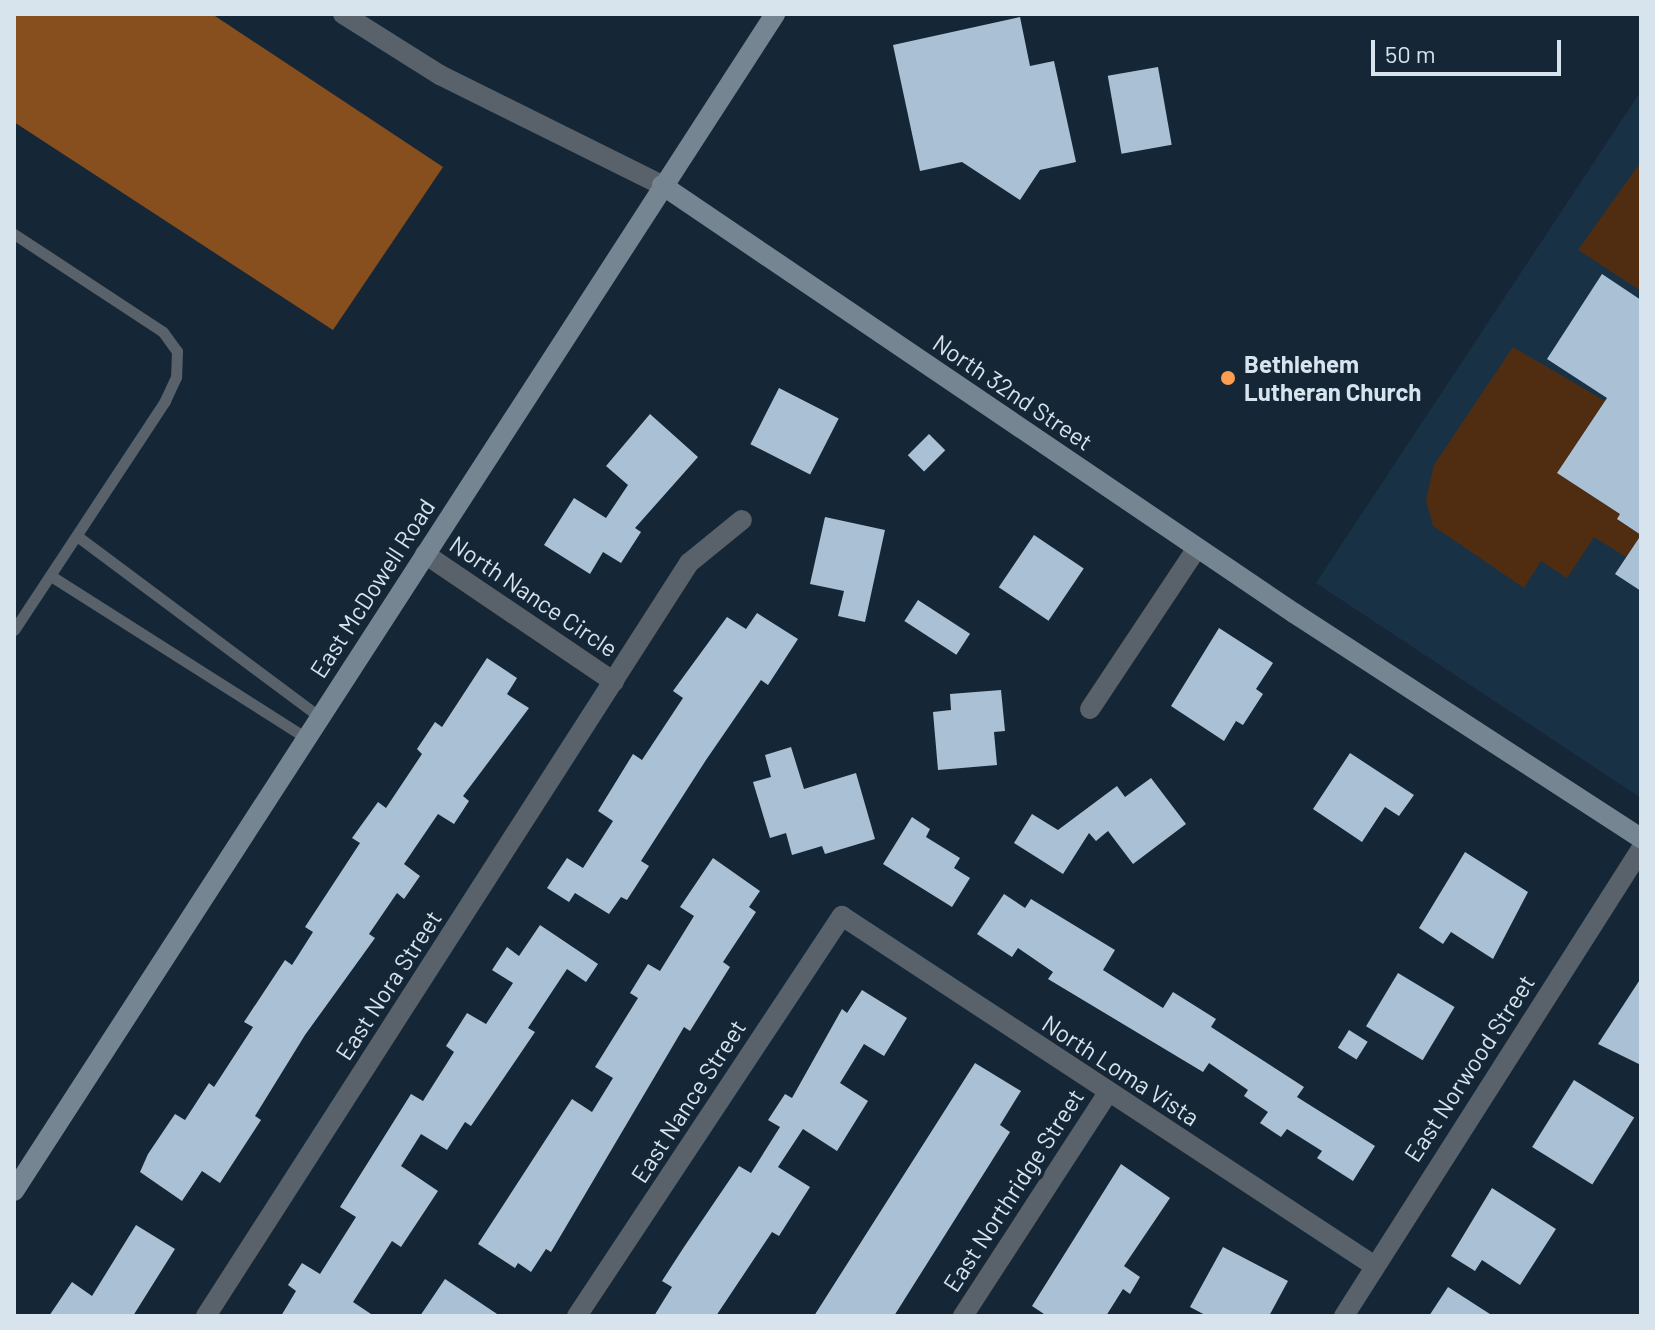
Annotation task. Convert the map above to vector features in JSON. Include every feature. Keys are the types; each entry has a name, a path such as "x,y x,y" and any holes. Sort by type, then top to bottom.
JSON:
{"main road":[{"name":"East McDowell Road","path":"14,1191 775,14"},
{"name":"North 32nd Street","path":"662,185 1197,548 1641,838"}],"street":[{"name":"North 32nd Street","path":"343,14 440,75 662,185"},
{"name":"East Nora Street","path":"206,1316 689,563 742,520"},
{"path":"1090,709 1197,548"},
{"name":"North Nance Circle","path":"425,554 614,682"},
{"name":"East Norwood Street","path":"1344,1316 1373,1265 1641,849"},
{"name":"North Loma Vista","path":"842,916 1373,1265"},
{"name":"East Nance Street","path":"577,1316 842,916"},
{"name":"East Northridge Street","path":"963,1316 1108,1093"}],"lane":[{"path":"14,234 163,332 177,351 176,377 165,401 14,630"},
{"path":"77,536 320,717"},
{"path":"51,576 306,738"}],"shaded area":[{"path":"14,14 212,14 443,167 333,330 14,122"},
{"path":"1641,91 1641,798 1316,583"},
{"path":"1641,162 1641,291 1578,250"},
{"path":"1513,347 1605,401 1557,473 1620,514 1618,520 1641,535 1626,557 1594,537 1567,578 1541,561 1524,588 1433,526 1426,500 1434,465"}],"building":[{"path":"1020,17 1030,66 1054,61 1076,162 1040,170 1020,200 962,162 920,171 893,45"},
{"path":"1158,67 1172,145 1121,154 1108,76"},
{"path":"1602,274 1641,300 1641,535 1617,519 1620,514 1557,473 1607,398 1547,359"},
{"path":"779,388 839,418 810,475 750,444"},
{"path":"650,414 698,457 635,528 641,532 621,563 603,552 590,574 544,545 574,498 606,518 628,485 606,466"},
{"path":"929,434 945,450 924,471 908,455"},
{"path":"825,517 885,530 865,622 838,616 844,591 810,584"},
{"path":"1034,535 1084,569 1049,621 999,587"},
{"path":"1641,535 1641,591 1615,574"},
{"path":"918,600 970,634 956,655 904,621"},
{"path":"757,613 798,639 768,685 761,680 706,760 641,861 649,866 627,900 621,897 609,914 575,893 569,902 547,888 567,858 583,868 613,821 598,811 633,754 642,760 683,698 673,691 727,617 746,629"},
{"path":"1219,628 1273,663 1256,689 1263,694 1243,725 1236,721 1224,741 1171,706"},
{"path":"487,658 517,678 507,694 529,708 463,796 469,801 454,824 438,814 404,864 420,876 404,899 397,893 369,934 375,938 305,1035 255,1116 261,1120 220,1183 202,1171 182,1201 140,1172 148,1154 175,1114 185,1120 209,1083 214,1087 253,1027 244,1022 285,960 292,965 313,932 305,927 360,843 352,838 378,802 386,808 422,754 417,749 435,722 442,727"},
{"path":"1001,690 1005,731 994,732 997,765 938,770 933,712 951,710 950,694"},
{"path":"791,747 804,789 856,773 875,839 825,854 822,846 792,855 786,833 770,838 753,782 771,777 765,755"},
{"path":"1350,753 1414,795 1399,816 1385,807 1362,842 1313,809"},
{"path":"1151,778 1186,824 1133,864 1108,831 1096,841 1089,833 1063,874 1014,843 1032,814 1058,830 1117,786 1125,797"},
{"path":"912,817 930,829 926,837 960,858 954,868 970,878 952,907 883,864"},
{"path":"1465,852 1528,892 1493,959 1451,932 1443,944 1419,928"},
{"path":"713,858 760,891 749,907 756,912 723,962 730,967 690,1031 684,1027 551,1252 546,1249 531,1272 518,1263 515,1268 478,1244 572,1099 592,1112 613,1078 595,1067 638,998 630,993 648,964 660,971 694,916 680,907"},
{"path":"1004,894 1025,908 1031,899 1115,950 1103,970 1163,1008 1173,992 1216,1019 1211,1027 1304,1087 1297,1097 1375,1146 1353,1181 1317,1158 1322,1151 1287,1129 1281,1137 1260,1123 1268,1112 1244,1096 1248,1090 1209,1063 1203,1072 1048,979 1053,972 1018,948 1012,957 977,934"},
{"path":"540,925 598,964 586,982 567,969 528,1028 535,1032 471,1126 465,1122 447,1150 421,1134 401,1166 438,1191 401,1247 392,1241 353,1302 374,1316 281,1316 296,1291 288,1285 302,1263 320,1274 356,1217 340,1207 411,1094 423,1101 454,1052 446,1046 467,1013 486,1024 513,983 492,970 507,947 519,956"},
{"path":"1398,973 1455,1007 1423,1060 1366,1026"},
{"path":"1641,978 1641,1065 1598,1044"},
{"path":"862,990 907,1018 884,1056 864,1044 840,1083 868,1101 837,1151 803,1129 778,1167 810,1187 779,1236 772,1232 716,1316 654,1316 672,1287 662,1281 739,1166 751,1173 780,1127 768,1120 785,1094 792,1098 842,1009 847,1013"},
{"path":"1349,1030 1368,1042 1357,1059 1338,1048"},
{"path":"975,1063 1021,1091 1000,1125 1010,1132 894,1316 814,1316"},
{"path":"1574,1080 1634,1118 1592,1185 1532,1147"},
{"path":"1121,1164 1170,1198 1124,1266 1140,1277 1130,1294 1123,1289 1106,1316 1047,1316 1032,1306"},
{"path":"1492,1188 1556,1229 1520,1285 1482,1260 1475,1271 1451,1256"},
{"path":"136,1225 175,1249 133,1316 49,1316 72,1282 92,1296"},
{"path":"1223,1247 1288,1281 1269,1316 1207,1316 1190,1307"},
{"path":"445,1279 500,1316 420,1316"},
{"path":"1448,1287 1493,1316 1429,1316"}],"place":[{"name":"Bethlehem Lutheran Church","path":"1228,378"}]}
